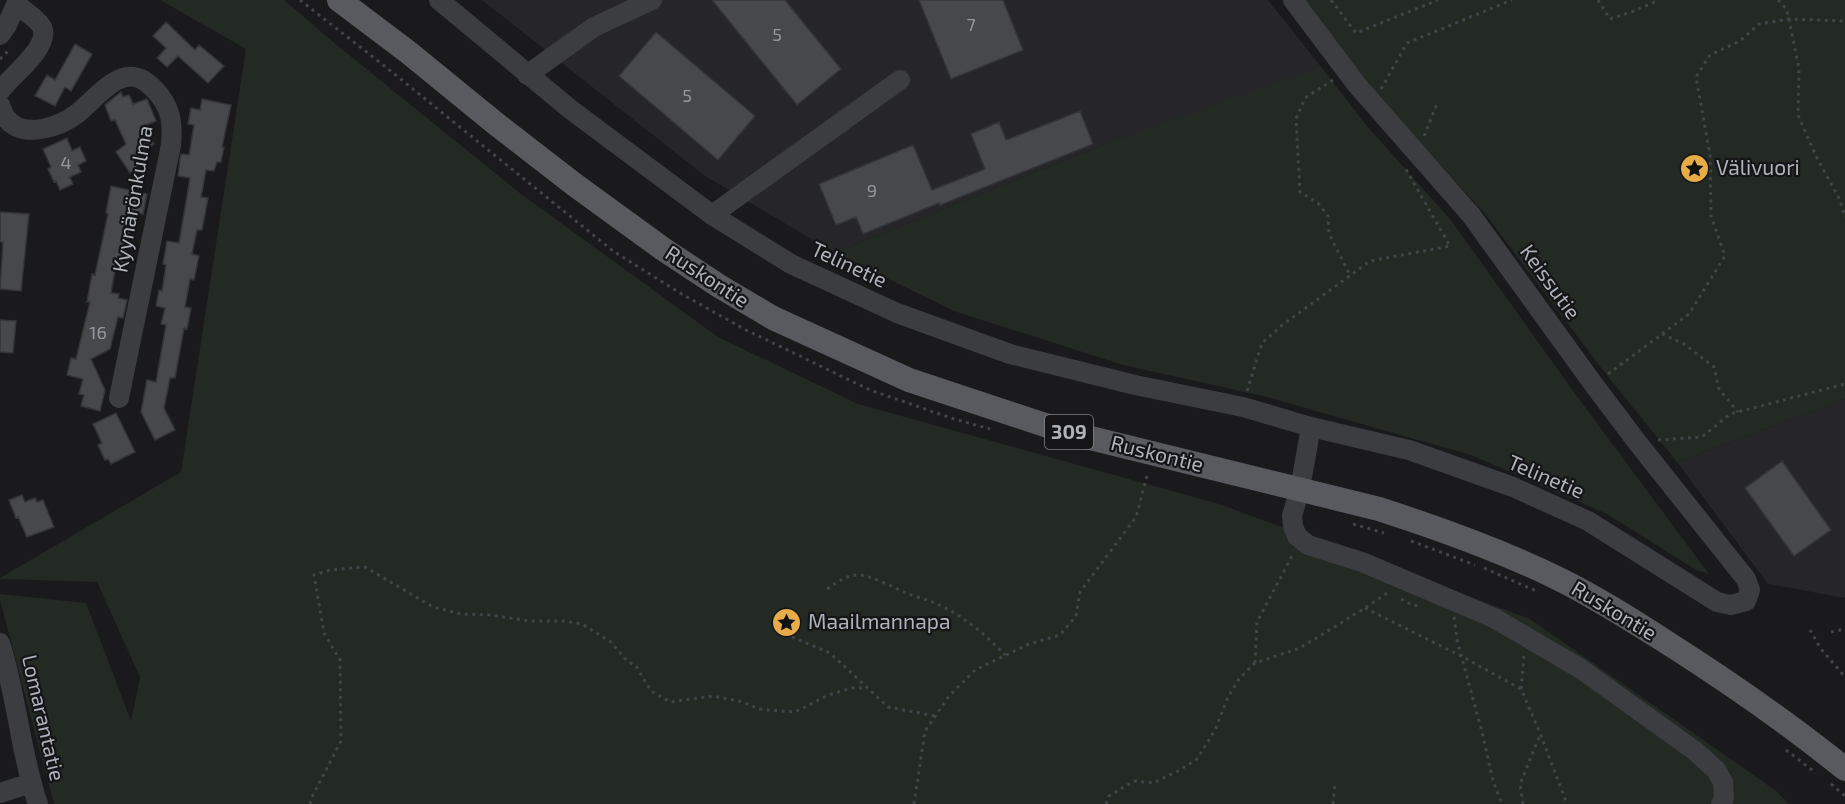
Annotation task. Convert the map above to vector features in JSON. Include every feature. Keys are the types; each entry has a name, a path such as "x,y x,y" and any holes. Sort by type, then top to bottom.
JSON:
{"main road":[{"name":"Ruskontie","path":"339,0 575,185 663,249 773,318 909,380 1055,428 1379,509 1496,550 1561,580 1613,609 1768,710 1845,769"}],"street":[{"name":"Telinetie","path":"439,0 570,110 712,215 791,264 897,313 1010,354 1243,408 1409,450 1513,487 1588,521 1717,602 1731,605 1746,602"},
{"path":"526,75 594,27 652,0"},
{"name":"Keissutie","path":"1293,0 1373,103 1471,215 1637,442 1746,579 1750,590 1746,602"},
{"path":"0,35 17,2 44,31 41,44 0,91"},
{"name":"Kyynärönkulma","path":"0,105 6,118 19,128 32,130 46,128 75,115 114,81 133,76 145,80 168,108 173,125 171,145 119,398"},
{"path":"712,215 900,80"},
{"path":"1311,427 1300,488 1292,516 1297,536 1308,545 1362,562 1494,618 1581,669 1695,751 1716,770 1723,782 1724,798 1721,804"},
{"name":"Lomarantatie","path":"0,643 31,783 38,804"},
{"path":"0,793 31,783"}],"path":[{"path":"1331,0 1356,33 1438,0"},
{"path":"1373,103 1407,43 1512,0"},
{"path":"1598,0 1610,19 1634,12 1659,0"},
{"path":"1778,0 1787,10 1799,68 1798,115 1816,156 1840,200 1845,218"},
{"path":"1594,385 1689,314 1725,256 1711,216 1710,155 1696,77 1710,55 1740,41 1759,24 1789,19 1845,21"},
{"path":"1347,71 1305,98 1296,119 1300,192 1318,203 1328,216 1329,234 1350,275"},
{"path":"1418,154 1437,104"},
{"path":"1243,408 1262,343 1281,326 1370,261 1450,246"},
{"path":"1662,333 1684,344 1714,367 1719,389 1738,412"},
{"path":"1637,442 1702,437 1730,414 1845,384"},
{"path":"914,804 925,731 949,696 975,670 1029,644 1060,635 1076,616 1080,591 1136,517 1148,470"},
{"path":"1255,663 1257,622 1292,554 1308,545"},
{"path":"310,804 341,741 340,660 324,633 314,575 330,570 365,567 434,607 461,614 582,624 611,642 627,661 636,666 651,691 670,702 713,696 743,702 759,709 795,712 828,695 852,688 868,688"},
{"path":"827,589 839,581 858,574 885,583 906,593 932,601 964,620 987,636 1004,655"},
{"path":"1106,804 1109,796 1134,781 1153,783 1197,759 1215,730 1228,697 1239,679 1255,663 1300,648 1398,585"},
{"path":"1452,599 1457,640 1493,781 1502,804"},
{"path":"1365,608 1521,689"},
{"path":"1832,632 1845,629"},
{"path":"1810,630 1821,649 1845,676"},
{"path":"785,634 830,653 888,707 935,716"},
{"path":"1526,637 1521,689 1567,804"},
{"path":"1523,804 1521,784 1540,733"},
{"path":"1333,804 1335,783"}],"shaded area":[{"path":"160,0 284,0 521,194 718,337 858,404 1219,504 1530,619 1775,790 1789,804 54,804 0,594 86,603 131,721 140,677 97,582 0,578 181,472 246,49"},
{"path":"482,0 1268,0 1326,73 1100,146 835,253 705,176"},
{"path":"1303,0 1845,0 1845,399 1677,462 1602,369 1486,215 1356,72"},
{"path":"1321,67 1367,126 1450,219 1579,399 1709,574 1696,570 1607,514 1471,455 1263,396 1123,365 954,311 835,253 1100,146"},
{"path":"1845,399 1845,598 1768,584 1677,462"}],"building":[{"path":"712,0 785,0 841,69 797,105"},
{"path":"919,0 1003,0 1023,50 951,79"},
{"path":"166,22 195,50 199,45 224,66 208,83 178,56 167,67 157,58 166,48 153,36"},
{"path":"656,32 755,116 718,160 619,76"},
{"path":"75,44 92,54 71,91 65,87 55,106 35,96 47,75 55,80"},
{"path":"121,92 123,97 129,95 133,104 147,99 156,121 140,127 154,144 144,152 149,157 130,173 116,152 126,144 115,120 111,121 105,105"},
{"path":"202,99 231,105 221,162 217,162 214,171 206,170 201,197 208,198 202,230 197,230 192,254 199,256 194,280 190,279 185,307 191,308 187,329 184,328 175,378 170,378 164,408 175,430 155,440 141,412 147,380 156,382 166,325 161,324 165,308 156,306 159,290 162,291 167,241 179,243 190,178 178,176 180,159 181,154 189,155 194,125 188,124 191,108 200,110"},
{"path":"1080,111 1093,144 863,234 856,217 836,225 819,184 913,145 932,190 985,169 971,134 999,122 1006,140"},
{"path":"67,138 72,151 80,147 86,161 78,165 81,172 70,177 73,184 60,190 48,169 51,167 43,149"},
{"path":"111,186 147,194 143,214 138,213 136,219 132,218 122,272 115,270 111,293 119,294 118,298 127,300 123,318 118,317 110,349 91,359 105,390 100,411 81,406 84,395 79,394 83,379 67,375 71,358 76,359 90,302 87,302 92,274 95,275 108,214 106,213"},
{"path":"0,212 29,214 21,291 0,289 3,242 0,242"},
{"path":"0,320 16,321 13,353 0,352"},
{"path":"116,413 135,452 111,464 108,459 105,460 98,445 102,443 93,424"},
{"path":"1782,461 1831,530 1794,556 1745,488"},
{"path":"22,495 25,502 35,498 37,502 43,500 54,527 27,537 9,500"}],"place":[{"name":"Välivuori","path":"1695,168"},
{"name":"Maailmannapa","path":"787,622"}]}
